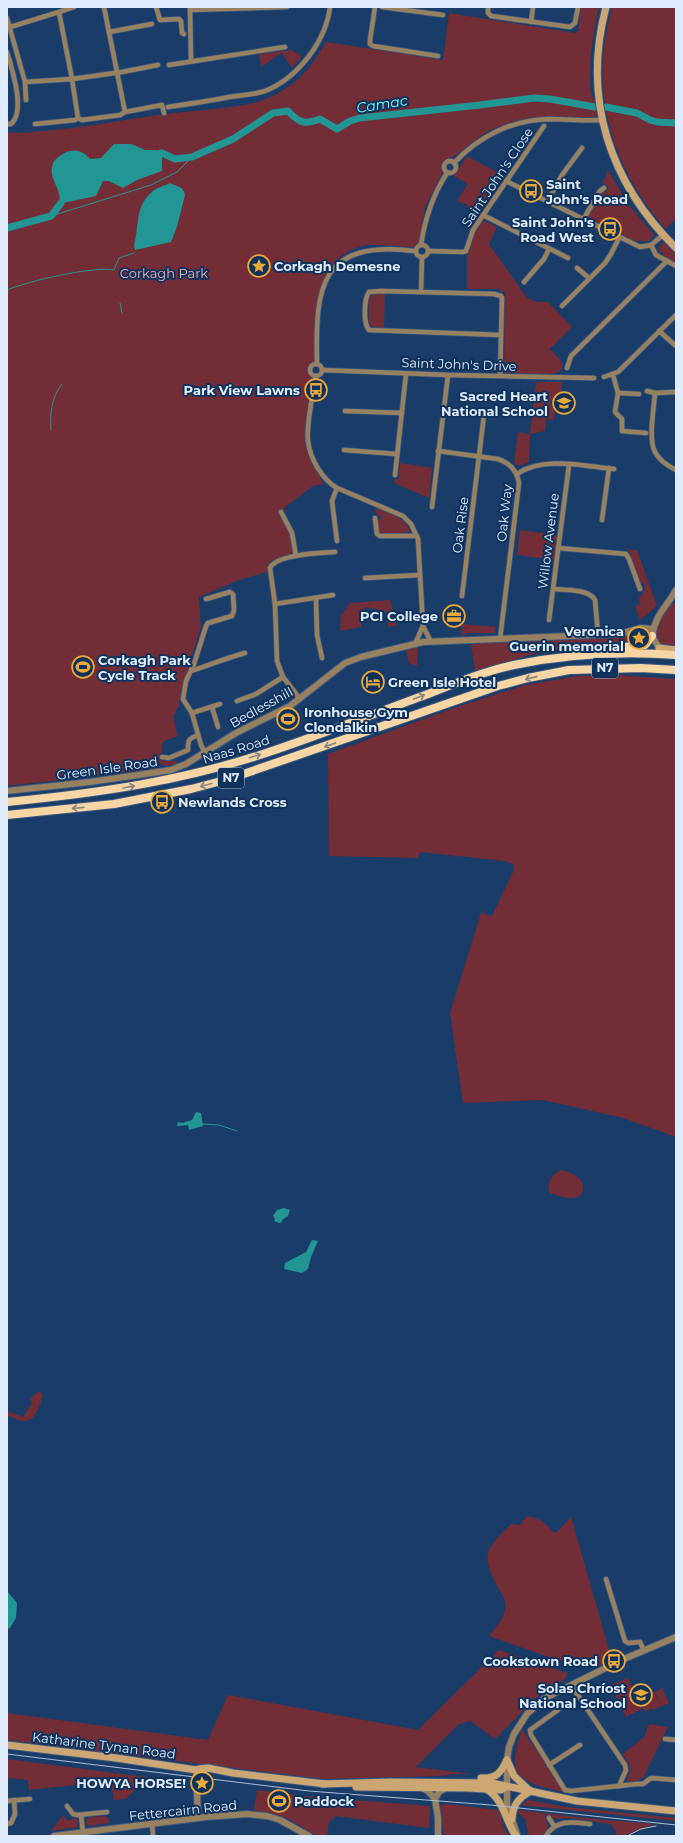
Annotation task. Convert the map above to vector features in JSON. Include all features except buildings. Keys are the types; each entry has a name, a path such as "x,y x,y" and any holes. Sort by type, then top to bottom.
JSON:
{"highway":[{"path":"566,656 588,650 645,645 652,632"},
{"name":"Naas Road","path":"7,802 87,794 215,769 272,751 512,665 566,656 676,652"},
{"path":"641,668 676,674"},
{"name":"Naas Road","path":"7,815 114,804 191,789 275,764 498,686 569,670 641,668 676,670"}],"main road":[{"path":"605,9 599,44 597,82 602,120 610,148 627,186 646,215 676,248"},
{"path":"659,648 676,652"},
{"name":"Katharine Tynan Road","path":"7,1745 198,1769 211,1773 233,1773 369,1788 422,1788 446,1785 492,1783 577,1801 676,1811"},
{"path":"446,1785 458,1778 492,1778 498,1774 507,1760"},
{"path":"507,1760 508,1767 515,1778 531,1791 516,1801 513,1807 512,1819"},
{"name":"Katharine Tynan Road","path":"322,1784 390,1782 501,1790 506,1787"},
{"path":"486,1789 500,1802 507,1822 517,1836"}],"street":[{"path":"8,28 74,7"},
{"path":"104,7 125,112"},
{"path":"156,7 160,20 179,19 181,21 182,33 184,34"},
{"path":"191,61 190,9 287,7"},
{"path":"168,107 254,94 276,85 295,71 314,48 326,26 330,7"},
{"path":"375,7 370,44 373,46 438,56"},
{"path":"382,7 443,15"},
{"path":"488,7 488,13 491,16 570,27 575,23 578,7"},
{"path":"531,22 533,7"},
{"path":"58,12 72,79 78,118"},
{"path":"7,18 8,28 25,82 26,100"},
{"path":"109,32 152,24"},
{"path":"169,65 285,47"},
{"path":"7,52 14,81 17,103 14,120 10,124 7,124"},
{"path":"25,82 72,79 118,73 158,65"},
{"path":"36,124 75,120 78,118 82,120 120,115 125,112 162,105 164,112"},
{"path":"454,163 465,151 489,134 516,124 540,119 602,120"},
{"name":"Saint John's Close","path":"428,251 466,251 471,234 544,126"},
{"path":"547,202 562,175 582,148"},
{"path":"447,173 444,169 445,163 450,161 454,163"},
{"path":"422,245 425,222 430,205 438,187 447,173 454,172 456,166 454,163"},
{"path":"506,182 640,247 651,245 663,235"},
{"path":"583,220 600,191 604,188"},
{"path":"483,215 568,258"},
{"path":"562,306 611,254 619,238"},
{"path":"416,251 418,246 422,245"},
{"path":"422,245 425,246 428,251 426,256 422,258"},
{"path":"651,245 656,254 676,266"},
{"path":"524,282 544,259 549,249"},
{"path":"316,364 317,319 321,292 328,277 336,266 347,258 365,251 416,251"},
{"path":"416,251 417,255 422,258"},
{"path":"421,292 422,258"},
{"path":"567,368 571,356 667,261"},
{"path":"577,268 589,278"},
{"path":"500,376 501,335 501,296 494,294 369,292 366,296 367,328 377,331 501,335"},
{"path":"604,378 613,375 676,315"},
{"path":"659,331 676,346"},
{"path":"316,364 320,365 322,370 321,374 316,376"},
{"path":"316,364 311,367 310,371 316,376"},
{"name":"Saint John's Drive","path":"322,370 406,374 594,378"},
{"path":"395,474 406,374"},
{"path":"432,507 448,375"},
{"path":"613,375 618,393 615,412 622,419 622,432 646,433"},
{"path":"316,376 308,442 321,474 335,487 399,513 412,524 417,536 423,626 431,642"},
{"path":"647,391 655,393 676,392"},
{"path":"618,393 639,394"},
{"path":"655,393 652,429 655,453 663,462 676,470"},
{"path":"345,411 402,413"},
{"name":"Oak Rise","path":"462,596 484,415"},
{"path":"344,450 398,454"},
{"name":"Oak Way","path":"438,452 494,458 506,462 517,474 519,483 500,639"},
{"path":"517,474 525,469 542,463 551,462 569,465 612,468 602,520"},
{"name":"Willow Avenue","path":"550,620 569,465"},
{"path":"335,487 332,501 337,540"},
{"path":"281,512 292,533 296,556"},
{"path":"375,518 377,534 380,536 417,536"},
{"path":"558,548 626,554 630,559 640,589"},
{"path":"300,699 283,677 277,661 275,604 270,572 271,564 274,561 296,556 335,552"},
{"path":"365,578 420,575"},
{"path":"554,589 586,593 593,596 595,600 598,634"},
{"path":"659,648 652,632 658,614 673,600 676,590"},
{"path":"205,753 201,745 192,713 183,700 186,681 208,623 232,616 234,610 233,594 230,592 206,600"},
{"path":"275,604 316,599 333,595"},
{"path":"316,599 317,635 322,658"},
{"path":"402,616 422,616"},
{"path":"415,644 423,626"},
{"name":"Bedlesshill","path":"205,753 236,733 281,712 300,699 331,672 345,663 361,657 415,644 431,642 624,633 641,628 652,632"},
{"path":"191,671 213,664 220,660 245,653"},
{"path":"237,701 256,694 283,677"},
{"path":"192,713 220,704"},
{"path":"212,707 218,727"},
{"path":"162,757 169,758 188,750 187,741 198,735"},
{"name":"Green Isle Road","path":"7,790 90,782 171,770 193,762 205,753"},
{"path":"606,1579 625,1641 628,1643 640,1642 644,1651"},
{"path":"517,1836 507,1807 507,1760 509,1747 514,1734 527,1714 542,1700 676,1637"},
{"path":"572,1685 625,1765 626,1770 619,1786"},
{"path":"556,1706 558,1710 530,1730 531,1735 549,1765 567,1791 643,1784 651,1778 676,1780"},
{"path":"664,1739 676,1740"},
{"path":"549,1765 580,1745"},
{"path":"198,1769 198,1818"},
{"path":"435,1799 446,1785"},
{"path":"422,1788 428,1791 435,1799 438,1818 438,1836"},
{"path":"7,1801 30,1799"},
{"path":"7,1824 14,1820 14,1800"},
{"path":"67,1806 73,1814 81,1815 107,1812"},
{"name":"Fettercairn Road","path":"54,1836 198,1818 247,1814 267,1816 291,1825 310,1836"},
{"path":"81,1815 83,1832"},
{"path":"549,1818 554,1826"},
{"path":"546,1836 554,1826 567,1822 590,1824"},
{"path":"152,1824 153,1836"}],"green space":[{"name":"Corkagh Park","path":"581,7 599,7 590,70 590,83 595,100 597,112 596,117 530,119 503,125 483,134 458,154 446,160 442,173 425,208 419,242 414,247 380,245 362,246 346,253 333,264 325,277 319,293 316,310 315,361 310,364 308,370 313,380 306,417 305,445 312,464 324,484 313,486 284,508 286,511 281,513 292,539 293,545 291,555 275,559 269,563 267,572 239,580 199,597 201,627 181,691 179,705 173,717 178,736 164,741 162,753 158,759 163,761 177,761 176,764 165,766 158,762 154,769 7,786 7,132 25,133 74,128 167,114 231,107 256,102 277,94 294,83 308,69 326,42 443,60 449,13 575,33 578,32"},
{"path":"612,7 676,7 676,218 666,229 650,210 624,167 608,121 604,96 603,71 604,46"},
{"path":"291,50 302,56 292,68 282,53 261,67 259,54"},
{"path":"467,156 504,176 478,214 467,207 468,205 457,201 468,184 454,176"},
{"path":"607,169 629,205 654,235 649,241 636,241 635,243 589,218 589,214 601,193 606,192 609,187 602,182 606,177"},
{"path":"483,220 497,227 489,244 527,298 537,302 548,302 572,327 550,349 562,362 561,370 556,373 506,373 504,369 505,292 500,292 500,289 467,289 467,254 470,250 473,235"},
{"path":"663,242 676,254 676,263 662,255 663,253 659,251 658,248"},
{"path":"374,294 385,294 384,328 373,327 369,324 369,298"},
{"path":"537,382 562,382 561,397 550,401 551,406 555,406 554,420 546,419 545,431 530,434"},
{"path":"518,432 530,434 529,462 519,466 514,463"},
{"path":"400,463 432,468 429,498 394,483 395,479 399,479"},
{"path":"375,508 401,519 408,527 410,532 380,535 377,520 381,519 381,516 377,515"},
{"path":"520,530 558,535 555,560 517,555"},
{"path":"626,549 637,550 657,606 640,620 635,606 640,604 639,599 645,589 644,584 640,582 630,552"},
{"path":"390,600 393,611 395,612 397,626 388,627 386,612 365,607 362,615 361,627 340,631 341,616 350,603"},
{"path":"672,603 676,604 676,648 662,647 657,643 656,638 660,615 667,606"},
{"path":"461,624 496,627 495,633 468,633 462,636"},
{"path":"651,629 646,640 641,644 567,649 534,654 475,671 471,644"},
{"path":"418,647 417,666 409,663 406,651 407,649"},
{"path":"617,675 676,679 676,1137 623,1118 543,1100 463,1103 450,1013 481,913 492,916 514,870 513,864 505,861 420,852 418,858 329,856 328,754 451,709 525,685 578,676"},
{"path":"561,1170 571,1173 582,1182 583,1191 580,1196 565,1198 550,1193 548,1186 550,1180"},
{"path":"38,1392 41,1392 43,1396 38,1410 31,1419 22,1421 7,1415 7,1411 23,1417 32,1403 30,1399"},
{"path":"527,1516 542,1521 553,1532 557,1532 571,1517 612,1660 598,1667 569,1664 489,1636 502,1617 506,1605 490,1571 488,1556 490,1549 494,1542 511,1524 520,1525"},
{"path":"499,1650 567,1673 565,1679 538,1696 495,1739 470,1721 459,1724 416,1767 472,1774 323,1779 7,1740 7,1713 208,1740 228,1695 418,1730"},
{"path":"628,1678 642,1709 626,1717 611,1685"},
{"path":"662,1688 669,1703 653,1710 652,1708 645,1712 639,1699 654,1692 660,1705 655,1692"},
{"path":"649,1724 668,1727 644,1776 638,1781 626,1782 631,1768 623,1754 644,1737"},
{"path":"522,1729 566,1793 538,1785 520,1776 516,1769 515,1759"},
{"path":"7,1759 153,1778 153,1783 140,1786 125,1799 114,1800 112,1788 75,1785 29,1790 28,1780 7,1778"},
{"path":"257,1790 303,1796 430,1806 429,1828 336,1816 329,1822 327,1836 317,1836 287,1818 254,1810"},
{"path":"528,1800 567,1807 676,1818 676,1821 521,1805"},
{"path":"447,1804 499,1810 504,1828 509,1836 444,1836 440,1805"},
{"path":"519,1810 654,1825 626,1835 617,1836 615,1830 610,1824 570,1818 556,1819 545,1815 548,1827 543,1836 529,1836 525,1819 517,1812"},
{"path":"63,1815 68,1821 73,1818 78,1820 78,1827 51,1831"},
{"path":"105,1816 109,1819 109,1823 89,1826 86,1824 87,1819 90,1817"}],"shaded area":[{"path":"114,144 131,144 145,150 155,150 162,153 162,171 137,180 123,188 109,181 103,181 96,196 63,203 57,210 55,210 59,204 60,198 52,175 54,161 63,154 72,151 81,152 90,159 101,158"},
{"path":"170,183 181,188 185,195 177,227 171,242 135,250 134,245 140,210 143,203 155,190"},
{"path":"196,1112 201,1113 203,1126 189,1130 188,1125 177,1126 178,1122 182,1123 192,1120"},
{"path":"284,1208 290,1210 288,1216 282,1220 282,1222 279,1223 274,1221 275,1219 273,1216 277,1210"},
{"path":"312,1240 318,1241 311,1257 308,1269 302,1273 284,1269 285,1263 306,1252"},
{"path":"7,1591 17,1603 16,1618 10,1628 7,1629"}],"waterway":[{"name":"Camac","path":"153,155 162,153 175,159 192,157 233,139 273,113 288,111 302,122 310,122 320,119 337,129 350,121 360,118 534,98 550,99 595,107"},
{"name":"Camac","path":"606,107 637,113 657,122 676,123"},
{"name":"Camac","path":"51,216 151,185 177,172 192,157"},
{"name":"Camac","path":"7,228 51,216 61,203"},
{"path":"7,290 17,286 76,272 104,269 114,270 119,258 134,253"},
{"path":"120,303 122,313"},
{"path":"51,430 53,400 62,384"},
{"path":"203,1124 219,1125 237,1131"}],"tram line":[{"path":"7,1754 309,1791 491,1805 676,1825"},
{"path":"627,1836 641,1829 656,1826"}],"place":[{"name":"Saint John's Road","path":"531,191"},
{"name":"Saint John's Road West","path":"610,229"},
{"name":"Corkagh Demesne","path":"259,266"},
{"name":"Park View Lawns","path":"316,390"},
{"name":"Sacred Heart National School","path":"564,403"},
{"name":"PCI College","path":"454,616"},
{"name":"Veronica Guerin memorial","path":"639,638"},
{"name":"Corkagh Park Cycle Track","path":"83,667"},
{"name":"Green Isle Hotel","path":"373,682"},
{"name":"Ironhouse Gym Clondalkin","path":"288,719"},
{"name":"Newlands Cross","path":"162,802"},
{"name":"Cookstown Road","path":"614,1661"},
{"name":"Solas Chríost National School","path":"641,1695"},
{"name":"HOWYA HORSE!","path":"202,1783"},
{"name":"Paddock","path":"279,1801"}]}
